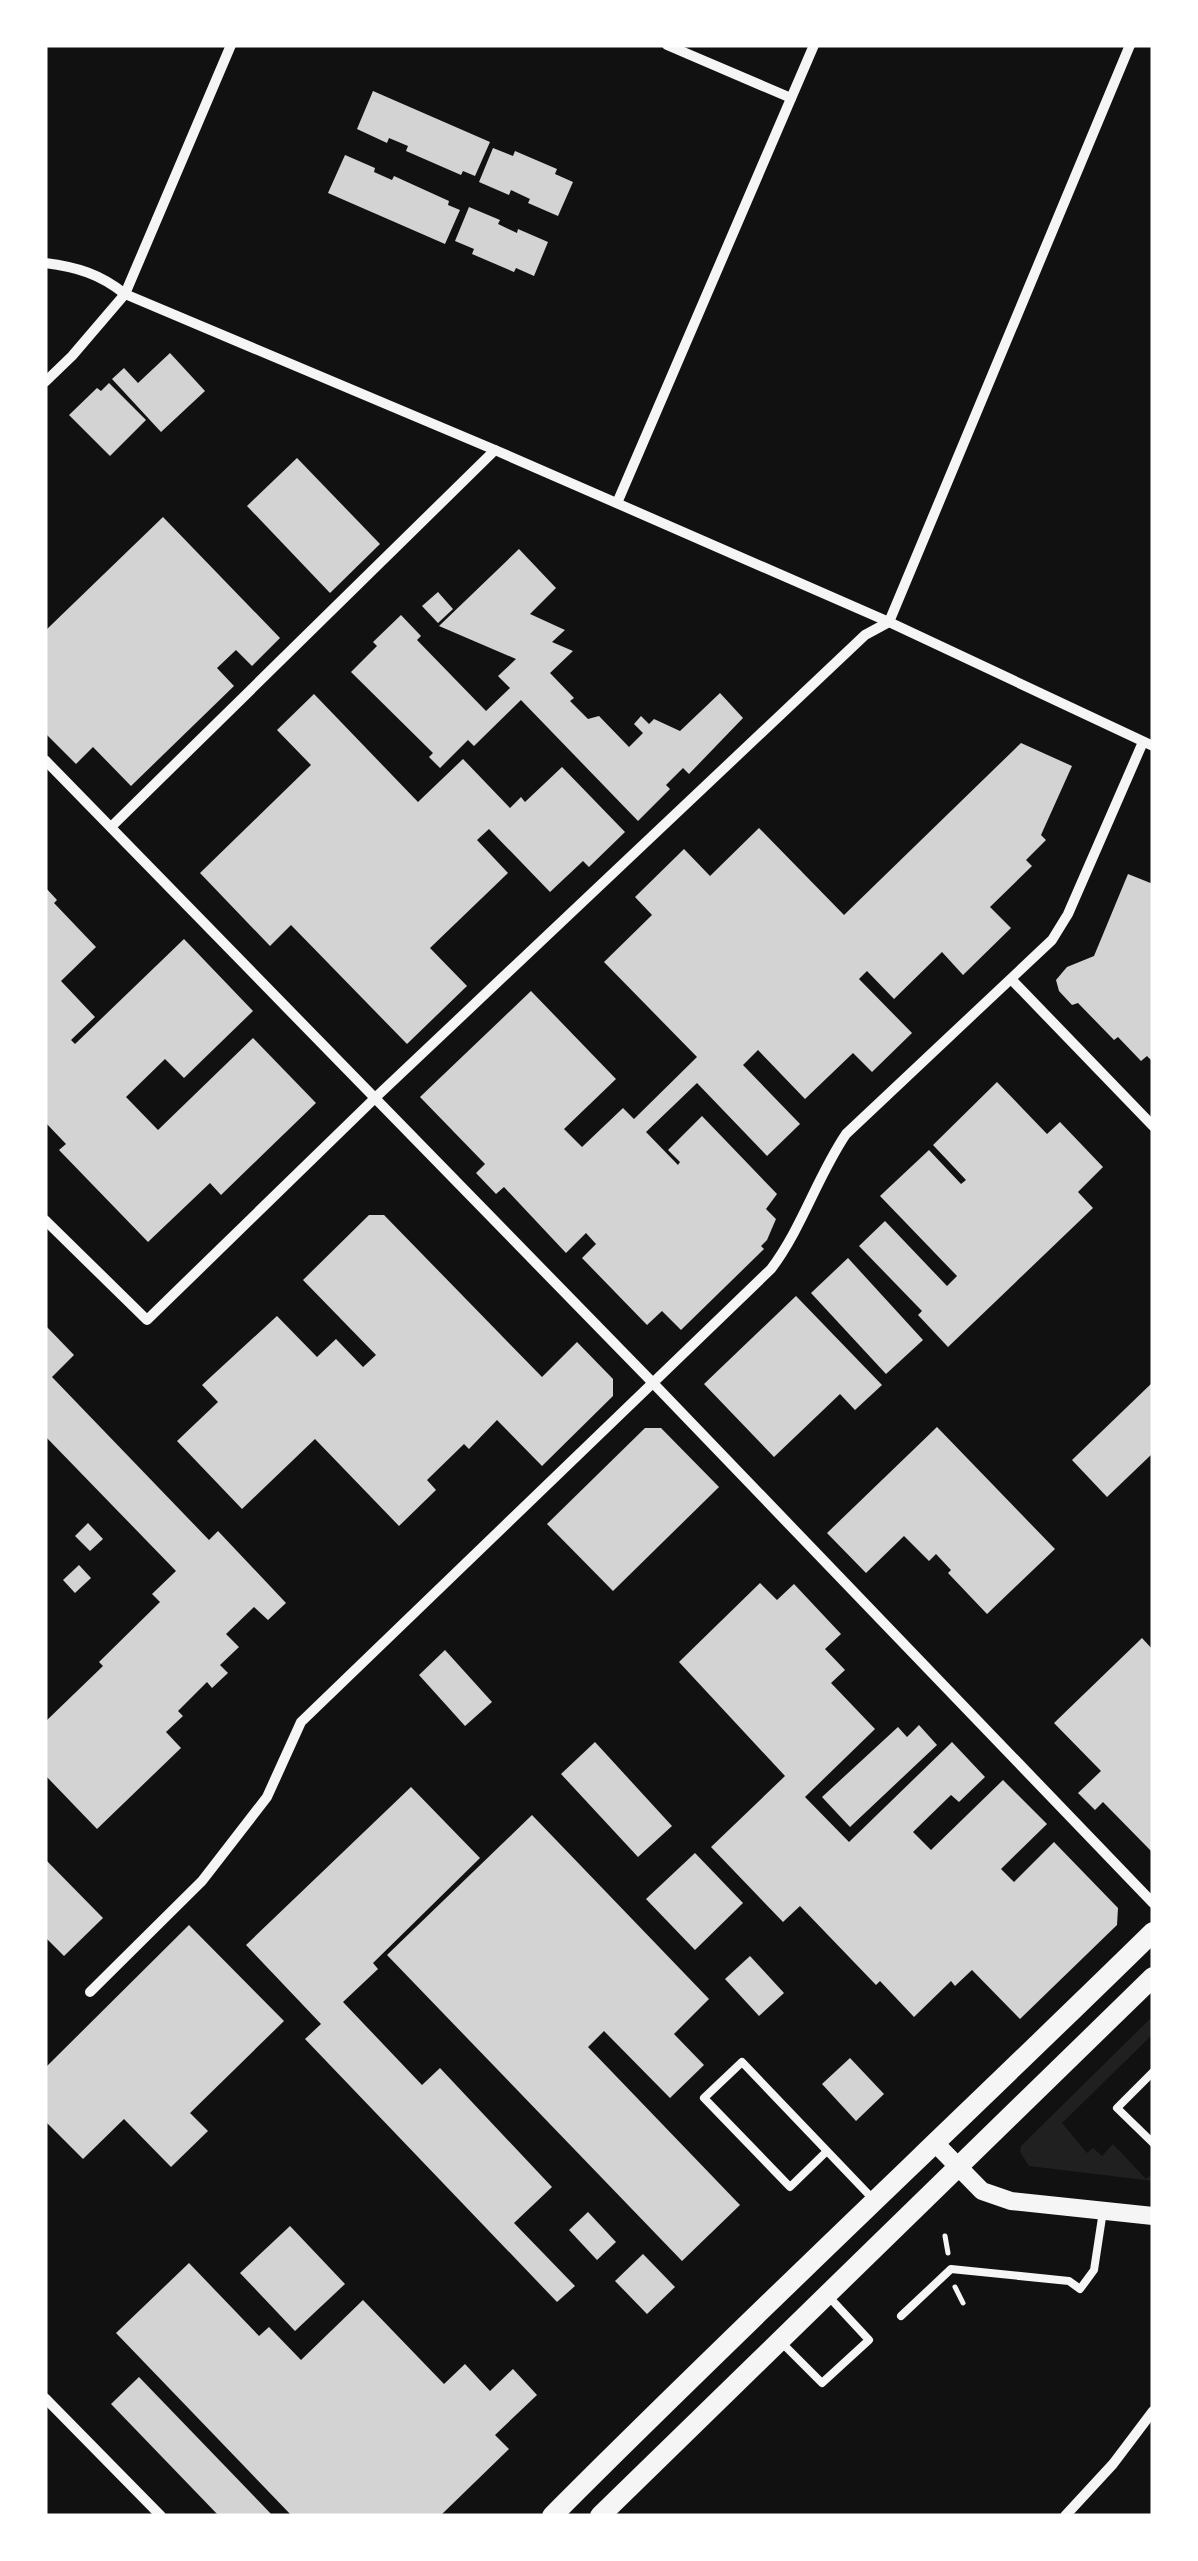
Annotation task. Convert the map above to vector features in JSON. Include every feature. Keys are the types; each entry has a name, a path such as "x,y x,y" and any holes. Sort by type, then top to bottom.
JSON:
{"main road":[{"path":"552,2516 669,2398 876,2203 1153,1932"},
{"path":"600,2516 1153,1977"}],"street":[{"path":"45,382 124,294 230,45"},
{"path":"668,45 791,98"},
{"path":"617,503 814,45"},
{"path":"45,1220 147,1320 864,635 889,622 1130,45"},
{"path":"45,263 77,267 107,280 124,294 889,622 1148,744 1052,940 846,1134 830,1158 787,1249 771,1269 301,1722 267,1798 213,1867 90,1992"},
{"path":"111,827 495,450"},
{"path":"45,760 1153,1903"},
{"path":"1012,980 1153,1126"},
{"path":"936,2144 982,2191 1012,2202 1153,2216"},
{"path":"45,2398 161,2516"},
{"path":"1065,2516 1113,2464 1153,2411"}],"lane":[{"path":"827,2151 790,2187 704,2098 742,2062 827,2151 876,2203"},
{"path":"1151,2078 1117,2108 1153,2143"},
{"path":"901,2316 951,2269 1069,2282 1080,2290 1094,2270 1103,2211"},
{"path":"780,2340 822,2383 869,2340 826,2294"}],"path":[{"path":"945,2236 950,2261"},
{"path":"954,2286 962,2302"}],"shaded area":[{"path":"1153,2016 1153,2034 1062,2123 1087,2153 1093,2148 1102,2156 1113,2144 1146,2179 1153,2174 1153,2181 1029,2166 1020,2152 1021,2146"}],"building":[{"path":"373,91 490,142 475,176 463,171 461,175 406,151 408,146 389,138 387,143 357,129"},
{"path":"493,148 513,156 515,151 557,169 555,174 573,182 558,216 528,203 530,199 511,190 509,195 479,182"},
{"path":"345,155 392,180 394,176 449,201 448,205 460,210 445,244 328,193"},
{"path":"469,207 500,220 498,224 517,233 518,229 548,242 534,276 472,254 474,249 455,241"},
{"path":"170,353 205,391 161,432 112,379 124,368 138,383"},
{"path":"109,383 146,420 110,456 69,415 97,388 101,391"},
{"path":"297,458 380,544 330,593 247,506"},
{"path":"163,517 280,638 252,666 236,650 217,668 234,686 131,786 93,747 76,764 45,733 45,631"},
{"path":"519,549 556,588 530,614 565,630 552,642 573,651 550,673 588,719 599,716 629,747 643,733 634,724 641,716 649,724 654,719 680,731 720,693 743,718 689,774 683,768 666,785 670,789 638,821 521,700 474,746 468,740 440,768 429,757 433,753 351,672 377,646 373,642 401,615 421,636 417,640 486,711 510,688 498,676 516,659 439,626"},
{"path":"438,592 453,609 438,623 422,606"},
{"path":"314,694 418,802 463,759 510,808 521,797 525,802 562,767 625,832 589,867 583,861 550,892 489,829 477,840 508,873 430,948 467,986 407,1044 291,925 270,946 200,873 311,765 277,730"},
{"path":"1021,743 1072,766 1041,835 1046,840 1026,860 1032,866 990,907 1011,928 963,975 942,952 894,999 867,971 859,979 912,1033 872,1072 853,1053 805,1099 758,1050 743,1065 800,1124 767,1156 697,1083 646,1132 678,1165 680,1162 668,1150 702,1116 777,1194 766,1209 776,1219 761,1246 764,1249 681,1330 662,1311 647,1325 582,1258 596,1244 586,1233 566,1253 504,1187 496,1194 476,1173 485,1164 420,1097 531,991 616,1079 564,1129 582,1147 623,1108 634,1119 697,1057 604,962 652,915 635,897 684,849 710,876 759,828 844,915"},
{"path":"1128,874 1153,884 1153,1062 1147,1056 1141,1061 1078,1003 1072,1005 1059,991 1056,980 1067,967 1094,956"},
{"path":"45,887 57,900 54,903 96,947 61,981 95,1017 71,1040 75,1044 184,939 253,1011 184,1078 165,1059 126,1097 158,1130 253,1038 316,1103 221,1195 210,1183 148,1242 59,1150 66,1144 45,1122"},
{"path":"997,1082 1047,1134 1060,1122 1103,1167 1078,1192 1093,1208 948,1347 918,1315 922,1311 859,1246 885,1221 947,1286 957,1276 880,1196 929,1150 961,1184 966,1180 933,1145"},
{"path":"369,1215 384,1215 542,1377 577,1342 613,1379 613,1396 542,1466 497,1420 469,1449 464,1444 427,1480 436,1490 399,1526 315,1439 242,1509 177,1441 218,1402 202,1385 277,1316 317,1357 336,1339 363,1367 376,1355 303,1280"},
{"path":"848,1258 923,1340 886,1374 811,1293"},
{"path":"796,1296 882,1385 855,1410 840,1394 774,1457 704,1384"},
{"path":"45,1325 74,1355 52,1377 209,1540 218,1531 286,1603 268,1620 254,1607 226,1634 239,1647 220,1665 228,1673 212,1688 207,1682 178,1711 183,1716 166,1732 181,1748 97,1829 45,1775 45,1722 103,1666 99,1662 160,1602 152,1594 176,1571 45,1436"},
{"path":"1153,1382 1153,1453 1107,1497 1072,1460"},
{"path":"937,1427 1055,1549 987,1614 948,1573 951,1570 936,1554 929,1561 904,1536 866,1573 827,1533"},
{"path":"645,1428 661,1428 719,1487 613,1591 547,1524"},
{"path":"88,1523 103,1539 90,1551 75,1536"},
{"path":"79,1565 91,1578 75,1593 63,1580"},
{"path":"760,1583 777,1600 794,1584 841,1634 825,1649 845,1670 831,1683 875,1729 805,1797 849,1842 952,1742 985,1777 959,1802 951,1795 913,1832 931,1850 1003,1780 1047,1824 1001,1869 1014,1882 1054,1842 1118,1908 1117,1925 1020,2019 972,1970 955,1986 951,1981 914,2017 880,1981 876,1985 800,1906 783,1922 711,1847 785,1776 679,1662"},
{"path":"1142,1638 1153,1650 1153,1853 1103,1802 1095,1810 1078,1793 1101,1771 1054,1723"},
{"path":"445,1650 492,1702 465,1726 419,1675"},
{"path":"919,1725 937,1745 850,1827 822,1797 898,1727 907,1737"},
{"path":"595,1742 672,1826 638,1857 561,1774"},
{"path":"411,1787 480,1858 373,1963 378,1969 343,2002 422,2085 440,2068 552,2187 514,2223 575,2286 557,2302 305,2039 321,2024 246,1945"},
{"path":"532,1815 709,1999 674,2034 704,2065 670,2098 604,2031 588,2047 740,2205 682,2261 387,1955"},
{"path":"695,1853 743,1903 695,1950 646,1899"},
{"path":"45,1859 103,1918 64,1956 45,1937"},
{"path":"189,1925 284,2021 190,2113 208,2131 171,2167 124,2119 83,2159 45,2121 45,2068"},
{"path":"750,1956 784,1993 759,2016 725,1979"},
{"path":"850,2058 884,2094 856,2121 822,2084"},
{"path":"588,2212 616,2242 597,2260 569,2230"},
{"path":"290,2226 345,2284 295,2331 240,2273"},
{"path":"643,2254 675,2287 647,2314 615,2281"},
{"path":"189,2263 259,2336 269,2327 301,2360 363,2300 444,2384 465,2364 490,2391 513,2369 537,2395 495,2435 509,2449 440,2516 292,2516 116,2333"},
{"path":"139,2377 273,2516 219,2516 111,2404"}]}
